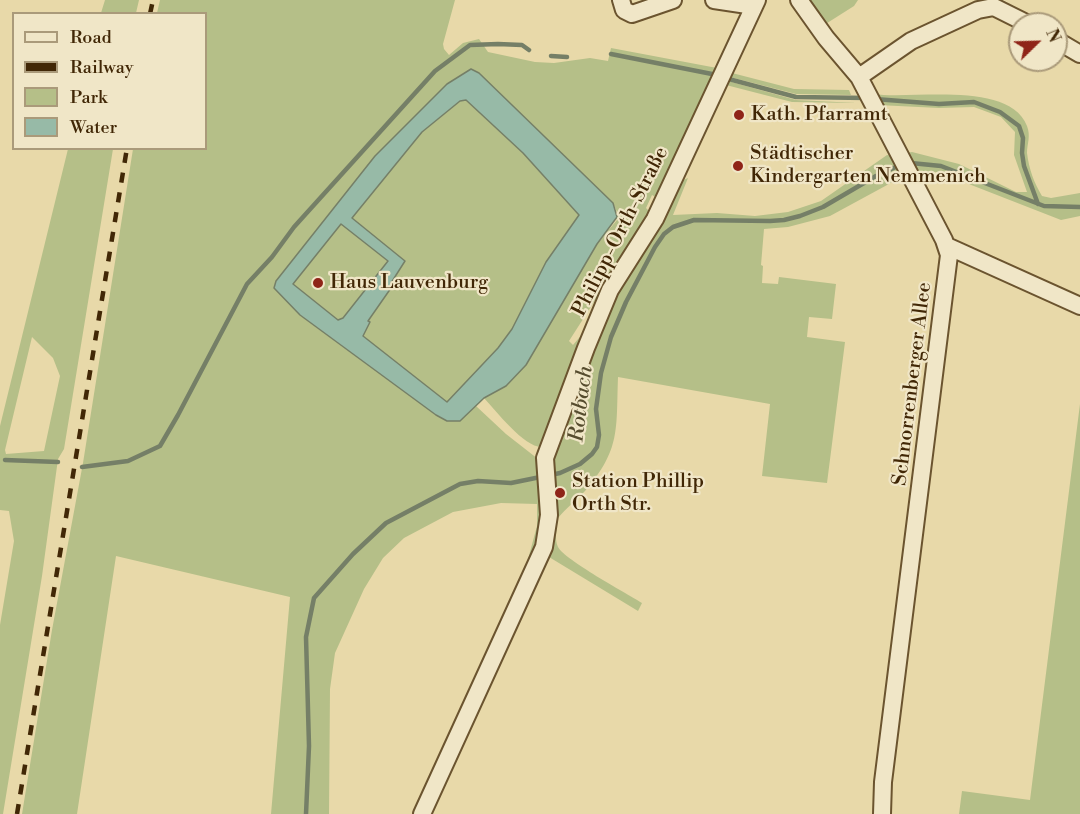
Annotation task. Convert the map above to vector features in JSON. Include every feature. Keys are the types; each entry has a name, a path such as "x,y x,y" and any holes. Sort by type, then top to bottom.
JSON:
{"street":[{"path":"621,0 624,10 632,14 672,0"},
{"name":"Philipp-Orth-Straße","path":"422,814 544,547 549,525 545,458 604,304 655,219 756,3 714,0"},
{"name":"Schnorrenberger Allee","path":"799,0 826,38 859,77 947,246 949,265 883,782 882,814"},
{"path":"859,77 911,41 978,10 994,7 1008,14"},
{"path":"947,246 1080,306"}],"green space":[{"path":"105,0 139,0 136,12 101,12"},
{"path":"160,0 455,0 443,44 449,55 463,43 479,39 488,52 535,62 554,63 590,58 608,61 611,48 717,68 657,198 652,195 646,208 651,213 569,341 573,345 584,332 542,447 527,442 484,398 506,386 526,365 597,244 617,220 617,212 613,203 479,73 471,69 447,84 375,156 276,281 300,315 436,415 447,421 460,421 476,406 538,459 543,515 540,539 416,814 412,814 527,563 537,526 537,504 501,503 453,512 404,538 383,558 364,589 335,653 330,689 329,814 271,814 290,597 116,556 77,814 22,814 52,630 83,463 133,150 207,150 207,12 157,12"},
{"path":"809,0 858,0 854,6 824,25"},
{"path":"732,73 794,89 849,90 851,95 796,94 730,77"},
{"path":"728,81 796,100 857,103 792,102 726,85"},
{"path":"873,94 958,95 1001,102 1017,112 1027,126 1029,165 1042,196 1051,198 1080,193 1080,216 1061,220 938,172 918,174 907,153 912,152 959,164 1016,192 1027,192 1014,155 1015,132 1001,117 974,107 878,105"},
{"path":"466,100 523,153 579,215 546,262 512,329 498,348 447,402 363,336 368,321 391,288 391,283 405,261 352,218 422,132 460,101"},
{"path":"68,150 113,150 64,449 58,459 42,576 3,814 0,814 0,625 14,541 9,511 0,510 0,426","holes":["32,337 53,358 60,376 44,451 6,454 5,450"]},
{"path":"887,155 894,156 904,175 900,178 830,216 788,227 764,229 762,283 778,284 779,277 836,284 832,319 809,317 807,337 845,342 827,483 762,476 770,404 618,377 616,425 611,450 597,476 558,518 556,540 558,547 572,560 642,603 638,611 549,557 429,814 549,555 553,542 550,465 606,310 681,181 688,178 673,215 717,213 755,216 788,212 821,201"},
{"path":"341,223 388,261 343,318 338,320 293,284"},
{"path":"1080,404 1080,814 959,814 962,791 1030,800"}],"water":[{"path":"471,69 479,73 613,203 617,217 597,244 526,365 506,386 484,398 460,421 447,421 436,415 300,315 274,288 276,281 375,156 447,84","holes":["466,100 523,153 579,215 546,262 512,329 498,348 447,402 363,336 370,322 368,321 393,285 391,283 405,261 352,218 422,132 460,101","341,224 388,261 343,318 338,320 293,284"]}],"waterway":[{"path":"82,467 128,461 160,446 247,284 272,257 294,227 435,71 470,45 522,45 529,50"},
{"path":"611,54 717,75"},
{"path":"551,56 567,57"},
{"path":"725,78 796,97 867,98"},
{"path":"875,99 939,104 974,102 1000,112 1019,126 1023,138 1024,166 1038,204"},
{"name":"Rotbach","path":"306,814 309,746 306,637 314,598 353,554 386,523 460,484 478,481 511,483 560,473 580,464 592,454 597,447 599,435 596,409 601,373 611,337 626,302 664,234 673,227 694,220 770,221 800,216 823,207 876,176 900,165 911,163 941,166 1044,206 1080,207"},
{"path":"5,460 58,462"}],"railway":[{"path":"150,12 153,0"},
{"path":"17,814 127,150"}],"place":[{"name":"Kath. Pfarramt","path":"739,115"},
{"name":"Städtischer Kindergarten Nemmenich","path":"738,166"},
{"name":"Haus Lauvenburg","path":"318,283"},
{"name":"Station Phillip Orth Str.","path":"560,493"}]}
